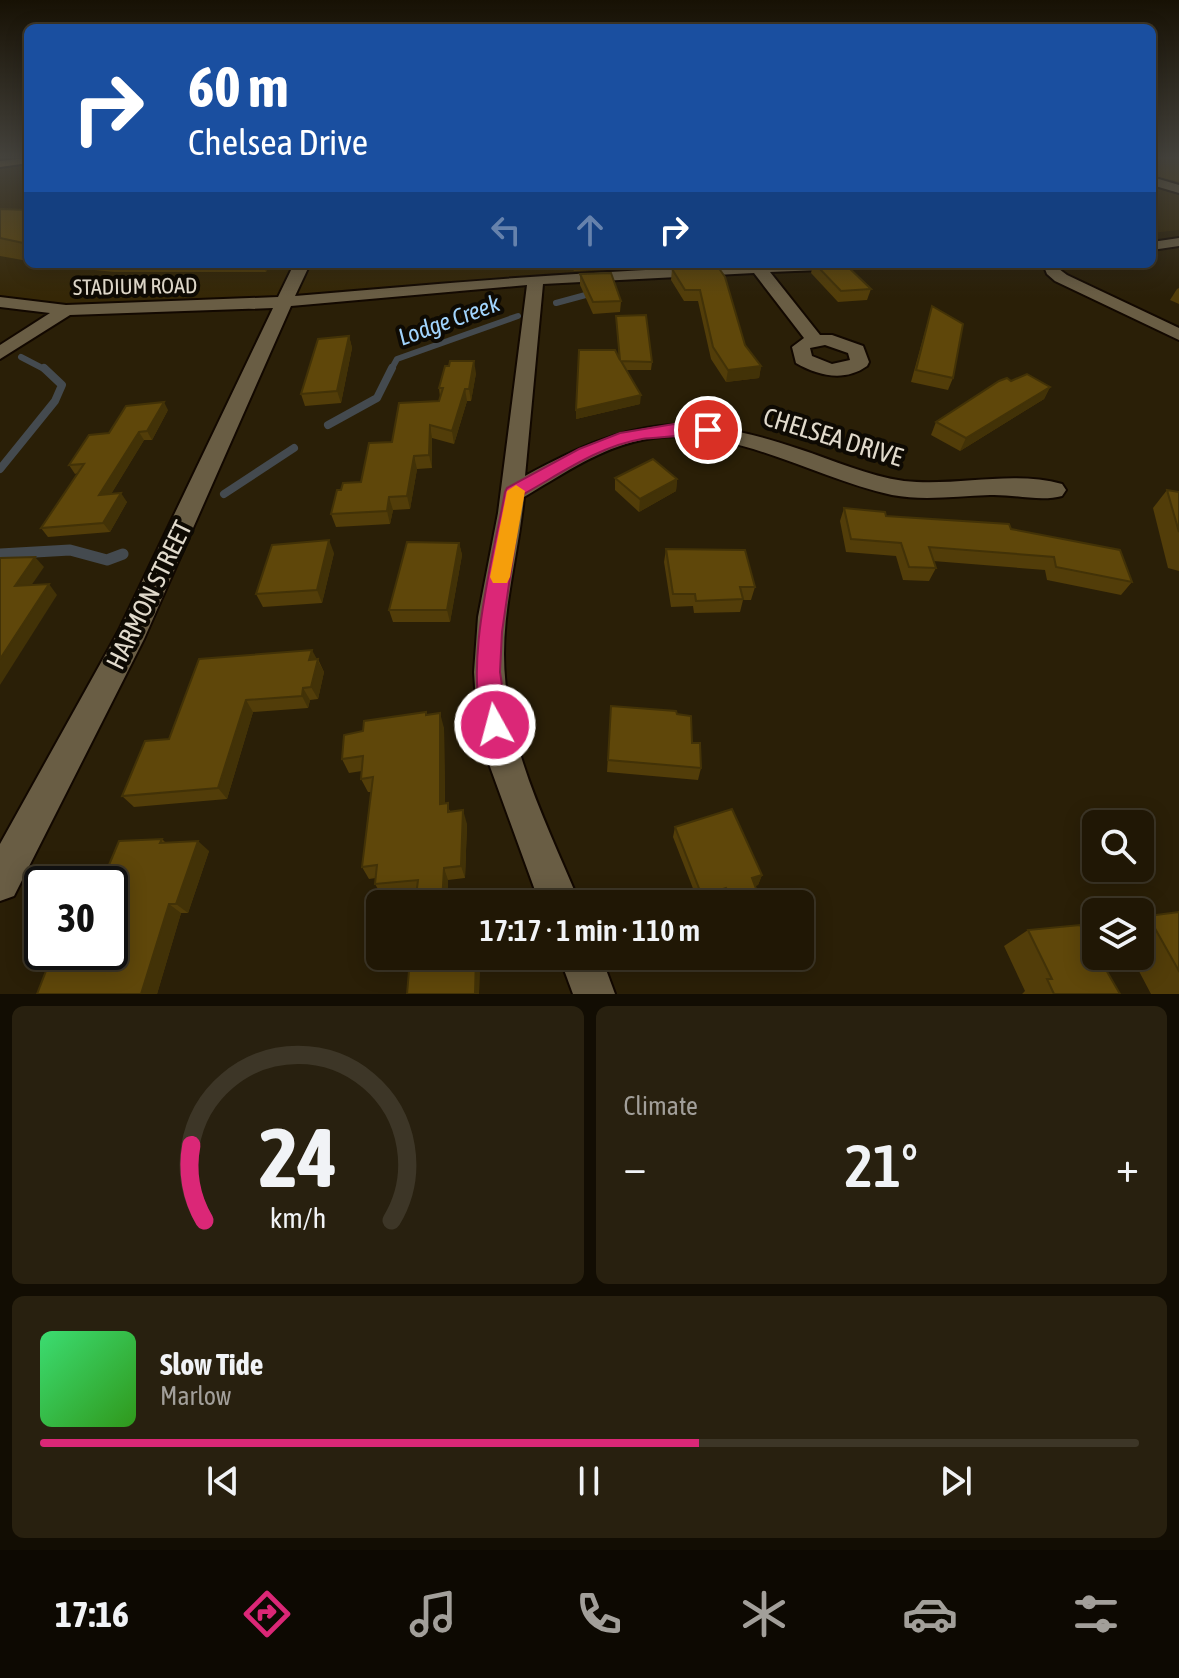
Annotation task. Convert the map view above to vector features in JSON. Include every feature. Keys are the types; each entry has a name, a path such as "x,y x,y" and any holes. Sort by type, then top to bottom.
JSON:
{"street":[{"path":"1156,232 1179,229"},
{"path":"1156,245 1179,242"},
{"name":"HARMON STREET","path":"0,882 129,639 300,268"},
{"name":"STADIUM ROAD","path":"0,302 66,310 284,302 535,280 776,268"},
{"path":"1052,268 1061,278 1179,335"},
{"path":"759,269 815,340"},
{"path":"535,280 534,315 519,421 514,492 491,632 489,672 495,725 505,760 555,890"},
{"path":"0,353 66,310"},
{"name":"CHELSEA DRIVE","path":"514,492 585,453 626,437 674,429 736,436 901,488 1054,490"},
{"path":"585,970 594,994"}],"shaded area":[{"path":"0,204 24,204 24,268 773,268 144,312 0,303"},
{"path":"1156,204 1179,204 1179,230 1156,233"}],"building":[{"path":"0,209 24,210 24,243 0,238"},
{"path":"719,268 725,277 745,345 761,366 728,370 713,347 700,290 685,290 672,269"},
{"path":"819,268 849,268 871,289 841,291"},
{"path":"611,273 621,301 593,302 580,274"},
{"path":"932,306 963,324 953,378 916,370"},
{"path":"646,315 652,362 621,361 641,395 576,410 579,350 615,350 620,360 616,316"},
{"path":"349,336 337,391 301,394 318,339"},
{"path":"450,361 474,361 469,389 465,389 452,431 430,425 429,455 414,456 407,496 389,497 387,511 331,514 337,490 341,490 343,483 361,482 369,443 392,442 399,403 439,401 445,366 449,366"},
{"path":"1027,374 1050,387 966,438 936,422 999,381 1007,378 1011,381"},
{"path":"164,402 147,431 139,432 99,495 121,493 103,523 41,528 84,464 69,465 89,435 109,433 126,406"},
{"path":"653,459 677,479 640,499 615,478"},
{"path":"1167,490 1179,492 1179,532"},
{"path":"844,508 885,512 886,516 1009,524 1011,529 1120,550 1132,582 1056,567 1054,557 929,547 936,568 909,567 901,543 851,539"},
{"path":"329,540 317,590 256,594 272,545"},
{"path":"407,542 459,543 447,610 389,610"},
{"path":"666,549 745,550 755,587 740,587 743,599 696,601 695,594 673,594"},
{"path":"35,557 15,586 49,584 0,659 0,558"},
{"path":"312,650 309,660 318,659 311,687 303,688 302,696 246,700 218,788 122,796 145,741 169,739 199,659"},
{"path":"611,706 676,711 677,714 691,716 692,743 700,743 701,768 608,760"},
{"path":"426,712 426,715 440,713 440,804 448,803 448,812 463,810 461,866 444,868 443,890 417,890 418,880 375,884 377,865 362,867 373,777 361,779 363,756 342,759 344,735 363,731 364,721"},
{"path":"732,809 762,875 752,878 756,890 700,890 675,827"},
{"path":"119,841 198,841 176,904 169,904 141,994 37,994 46,970 128,970 128,866 109,866"},
{"path":"1179,912 1179,971 1154,927 1154,915"},
{"path":"1080,925 1082,970 1106,970 1120,994 1054,994 1047,979 1052,979 1028,930"},
{"path":"409,970 476,970 475,994 407,994"}],"waterway":[{"name":"Lodge Creek","path":"556,303 593,293"},
{"name":"Lodge Creek","path":"391,370 397,359 518,316"},
{"path":"21,357 46,370"},
{"path":"0,469 55,401 62,385 44,368"},
{"name":"Lodge Creek","path":"328,425 377,398 391,370"},
{"name":"Lodge Creek","path":"224,494 294,448"},
{"name":"Lodge Creek","path":"0,554 70,550 107,560 123,554"}],"slow traffic":[{"path":"500,577 516,491"}],"route":[{"path":"495,725 489,672 491,632 514,492 585,453 626,437 674,429 708,430"}]}
